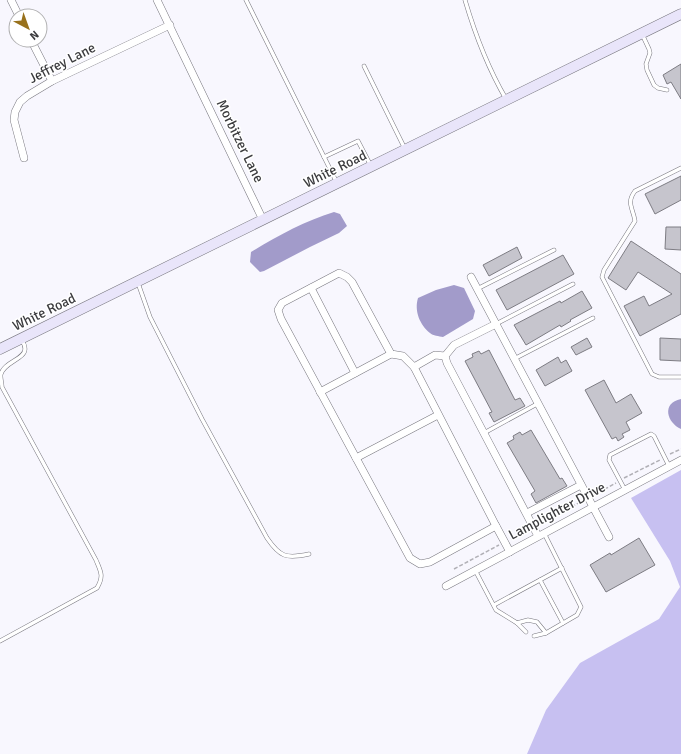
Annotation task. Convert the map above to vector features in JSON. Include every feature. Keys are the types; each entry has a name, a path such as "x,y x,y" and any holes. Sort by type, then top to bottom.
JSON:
{"street":[{"name":"Morbitzer Lane","path":"157,0 264,220"},
{"name":"White Road","path":"0,349 681,14"},
{"name":"Jeffrey Lane","path":"24,158 14,120 15,112 20,102 52,81 170,25"},
{"path":"35,48 52,81"},
{"path":"391,354 352,282 347,276 339,273 282,303 278,310 280,319 410,558 420,564 430,562 496,526"},
{"path":"471,277 537,404 609,537"},
{"path":"311,288 355,373"},
{"path":"445,356 454,345 496,324"},
{"path":"320,392 391,354 404,356 414,368 510,552"},
{"path":"414,368 435,355 445,356"},
{"path":"445,356 447,363 534,527 541,535"},
{"path":"356,458 438,415"},
{"name":"Lamplighter Drive","path":"446,586 681,460"},
{"path":"527,513 581,485"}],"lane":[{"path":"246,0 337,184"},
{"path":"465,0 474,30 498,85 507,100"},
{"path":"641,34 649,48 650,54 646,64 646,70 654,85 658,88 667,90"},
{"path":"364,66 405,150"},
{"path":"324,157 358,141 371,167"},
{"path":"681,168 635,191 631,197 630,204 635,221 604,270 602,277 652,374 659,377 681,377"},
{"path":"477,289 554,250"},
{"path":"137,282 150,317 202,419 267,538 275,550 284,556 296,557 309,554"},
{"path":"496,324 573,284"},
{"path":"514,359 593,318"},
{"path":"0,641 97,588 102,580 101,571 96,560 2,387 1,374 4,368 21,356 24,352 25,348 21,339"},
{"path":"484,433 537,404"},
{"path":"625,490 609,460 610,455 651,434 654,436 670,466"},
{"path":"534,636 546,633 577,615 581,607 562,568 541,535"},
{"path":"494,605 562,568"},
{"path":"475,570 496,610 517,623 526,632"},
{"path":"540,580 563,623"},
{"path":"517,623 528,620 537,622 546,633"}],"path":[{"path":"454,569 681,449"}],"shaded area":[{"path":"334,212 340,214 347,226 339,233 264,271 260,272 250,262 251,252 261,246 302,224"},
{"path":"454,285 464,288 475,311 473,319 443,337 433,335 423,326 417,313 418,298 436,290"},
{"path":"681,399 681,429 672,422 668,413 671,405 675,401"},
{"path":"681,470 681,754 527,754 546,710 580,663 659,619 680,587 670,561 631,498"}],"building":[{"path":"681,64 681,99 671,82 667,84 663,75"},
{"path":"681,176 681,200 655,214 645,194"},
{"path":"666,227 681,227 681,250 665,249"},
{"path":"631,241 681,274 681,314 640,336 624,306 644,296 649,306 672,294 638,272 626,290 608,278"},
{"path":"517,247 522,258 489,276 483,265"},
{"path":"563,255 574,274 507,310 496,290"},
{"path":"582,291 592,308 570,320 571,321 561,327 560,325 526,345 514,325 560,301 561,303"},
{"path":"587,338 592,347 576,355 571,347"},
{"path":"660,338 681,339 681,361 660,360"},
{"path":"489,350 515,400 520,398 525,406 494,422 489,413 492,412 465,361 473,357 472,354 479,351 481,354"},
{"path":"558,357 561,363 566,360 572,371 545,386 536,370"},
{"path":"604,380 616,403 631,394 642,413 626,422 630,430 622,434 624,437 618,441 616,437 612,439 585,390"},
{"path":"531,430 560,479 562,478 567,486 536,503 531,494 535,491 507,443 514,439 513,436 520,432 522,435"},
{"path":"639,538 655,565 606,592 590,565 610,553 611,555"}]}
